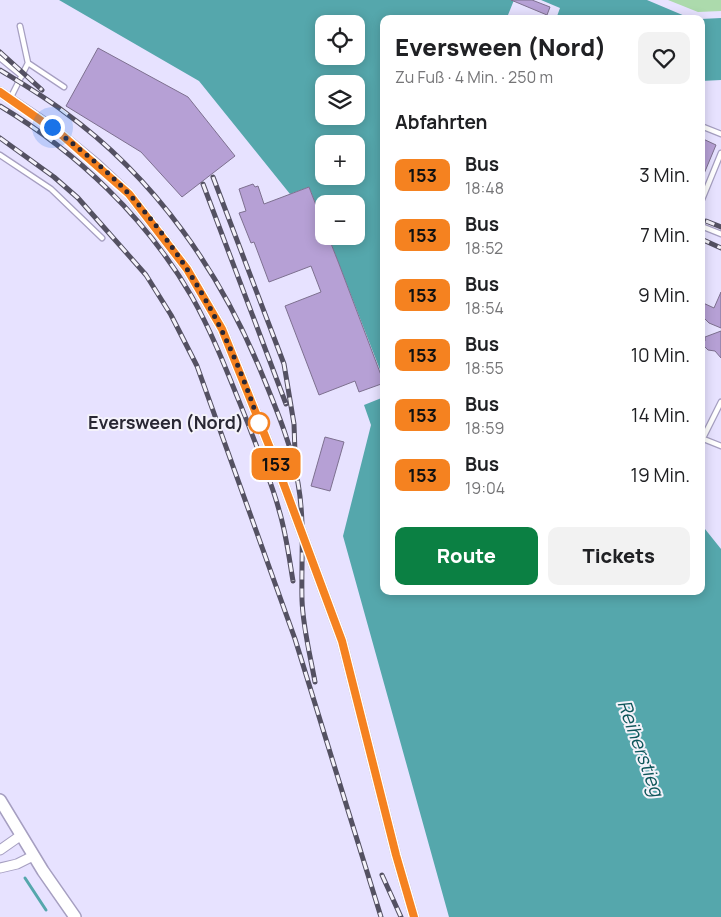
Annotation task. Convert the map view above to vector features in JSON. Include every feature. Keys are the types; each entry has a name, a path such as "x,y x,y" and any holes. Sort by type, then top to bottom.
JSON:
{"main road":[{"path":"0,800 20,836 75,917"}],"street":[{"path":"0,92 52,127 97,164 129,194 187,269 222,329 274,458 342,641 396,855 414,917"},
{"path":"0,850 20,836"},
{"path":"0,868 17,864 33,856"}],"lane":[{"path":"10,99 28,63 20,26"},
{"path":"0,58 22,76"},
{"path":"28,63 64,87"},
{"path":"705,128 721,134"},
{"path":"705,192 721,153"},
{"path":"0,155 51,189 102,238"},
{"path":"705,228 721,234"},
{"path":"705,432 721,402"},
{"path":"705,439 721,446"}],"shaded area":[{"path":"668,0 721,0 721,11 698,12"}],"water":[{"path":"59,0 514,0 508,15 380,15 380,370 332,245 365,245 365,195 315,195 315,202 309,187 290,194 199,81"},
{"path":"541,0 647,0 683,15 557,15 560,8"},
{"path":"721,18 721,80 705,81 705,19"},
{"name":"Reiherstieg","path":"380,399 380,595 705,595 705,529 721,549 721,917 449,917 343,536 371,425 364,405"}],"building":[{"path":"511,0 532,0 550,7 547,15"},
{"path":"98,48 188,97 235,156 182,197 141,152 66,106"},
{"path":"705,140 716,145 705,171"},
{"path":"253,184 255,187 258,186 264,204 309,187 315,203 315,245 331,245 380,372 380,384 359,392 355,381 319,395 285,306 321,292 311,266 269,282 254,242 251,243 239,213 246,211 239,189"},
{"path":"721,292 721,328 709,323 705,319 705,304 714,308"},
{"path":"721,331 721,358 715,351 708,350 705,347 705,337"},
{"path":"325,437 344,442 330,491 311,486"}],"waterway":[{"path":"25,878 46,910"}],"railway":[{"path":"0,52 42,90"},
{"path":"0,70 63,111 97,137 128,166 183,231 228,302 247,340 269,392 292,456 300,498 302,600 305,631 315,682"},
{"path":"0,106 56,144 108,189 154,241 192,297 221,358 276,499 284,527 293,581"},
{"path":"0,138 54,177 78,198 146,275 171,315 197,366 295,639 381,917"},
{"path":"213,177 284,364 294,424 295,453"},
{"path":"203,184 286,404"},
{"path":"706,221 721,227"},
{"path":"705,241 721,248"},
{"path":"382,875 401,917"}],"bus line":[{"name":"153","path":"0,92 52,127 97,164 129,194 162,234 187,269 204,295 222,329 274,458 342,641 396,855 414,917"}],"place":[{"name":"Eversween (Nord)","path":"259,423"}],"route":[{"path":"52,127 97,164 129,194 162,234 187,269 204,295 222,329 259,423"}]}
